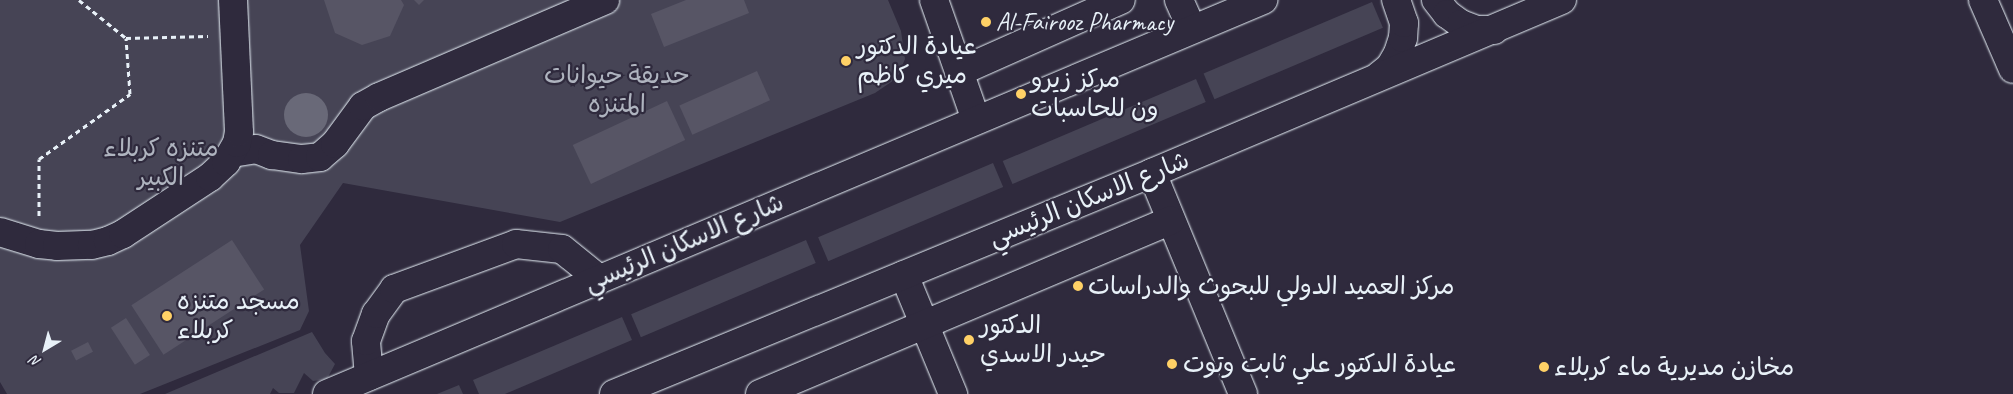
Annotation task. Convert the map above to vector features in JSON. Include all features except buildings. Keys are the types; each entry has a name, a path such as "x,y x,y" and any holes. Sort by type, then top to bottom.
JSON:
{"main road":[{"path":"0,232 39,244 75,246 108,241 122,234 210,177 232,153 239,132 233,0"},
{"path":"232,153 256,149 272,155 302,159 320,157 335,144 363,106 379,97 605,0"},
{"path":"934,0 976,120"},
{"path":"959,72 1121,0"},
{"path":"1179,0 1192,29"},
{"name":"شارع الاسكان الرئيسي","path":"327,394 1263,0"},
{"path":"1378,77 1390,67 1398,53 1403,38 1404,23 1396,0"},
{"path":"1436,0 1447,14 1461,24 1477,30 1494,30"},
{"name":"شارع الاسكان الرئيسي","path":"614,394 1152,173 1562,0"},
{"path":"1983,0 2013,69"},
{"path":"1152,173 1243,394"},
{"path":"760,394 1171,220"},
{"path":"369,376 366,341 376,314 394,289 516,244 562,249 600,279"},
{"path":"904,275 953,394"}],"path":[{"path":"79,0 126,38 234,35"},
{"path":"39,244 39,159 130,94 126,38"}],"green space":[{"name":"متنزه كربلاء الكبير","path":"0,0 888,0 901,31 905,59 897,78 875,93 560,222 343,183 300,245 309,311 300,330 140,394 7,394 0,382"},
{"path":"1372,2 1383,28 1214,99 1204,74"},
{"path":"1196,79 1206,102 1012,184 1003,161"},
{"path":"993,163 1003,187 828,261 818,237"},
{"path":"806,240 816,263 641,337 631,314"},
{"path":"622,317 632,340 505,394 479,394 473,380"},
{"path":"312,332 325,353 335,364 327,379 313,381 304,373 294,393 279,393 273,388 270,394 165,394"},
{"path":"459,385 463,394 437,394"}],"water":[{"path":"302,93 310,93 322,99 328,115 322,131 310,137 302,137 290,131 284,119 284,111 290,99"}],"place":[{"name":"Al-Fairooz Pharmacy","path":"986,22"},
{"name":"عيادة الدكتور ميري كاظم","path":"846,61"},
{"name":"مركز زيرو ون للحاسبات","path":"1021,94"},
{"name":"مركز العميد الدولي للبحوث والدراسات","path":"1078,286"},
{"name":"مسجد متنزه كربلاء","path":"167,316"},
{"name":"الدكتور حيدر الاسدي","path":"969,340"},
{"name":"عيادة الدكتور علي ثابت وتوت","path":"1172,364"},
{"name":"مخازن مديرية ماء كربلاء","path":"1544,367"}],"park label":[{"name":"حديقة حيوانات المتنزه","path":"617,90"}]}
